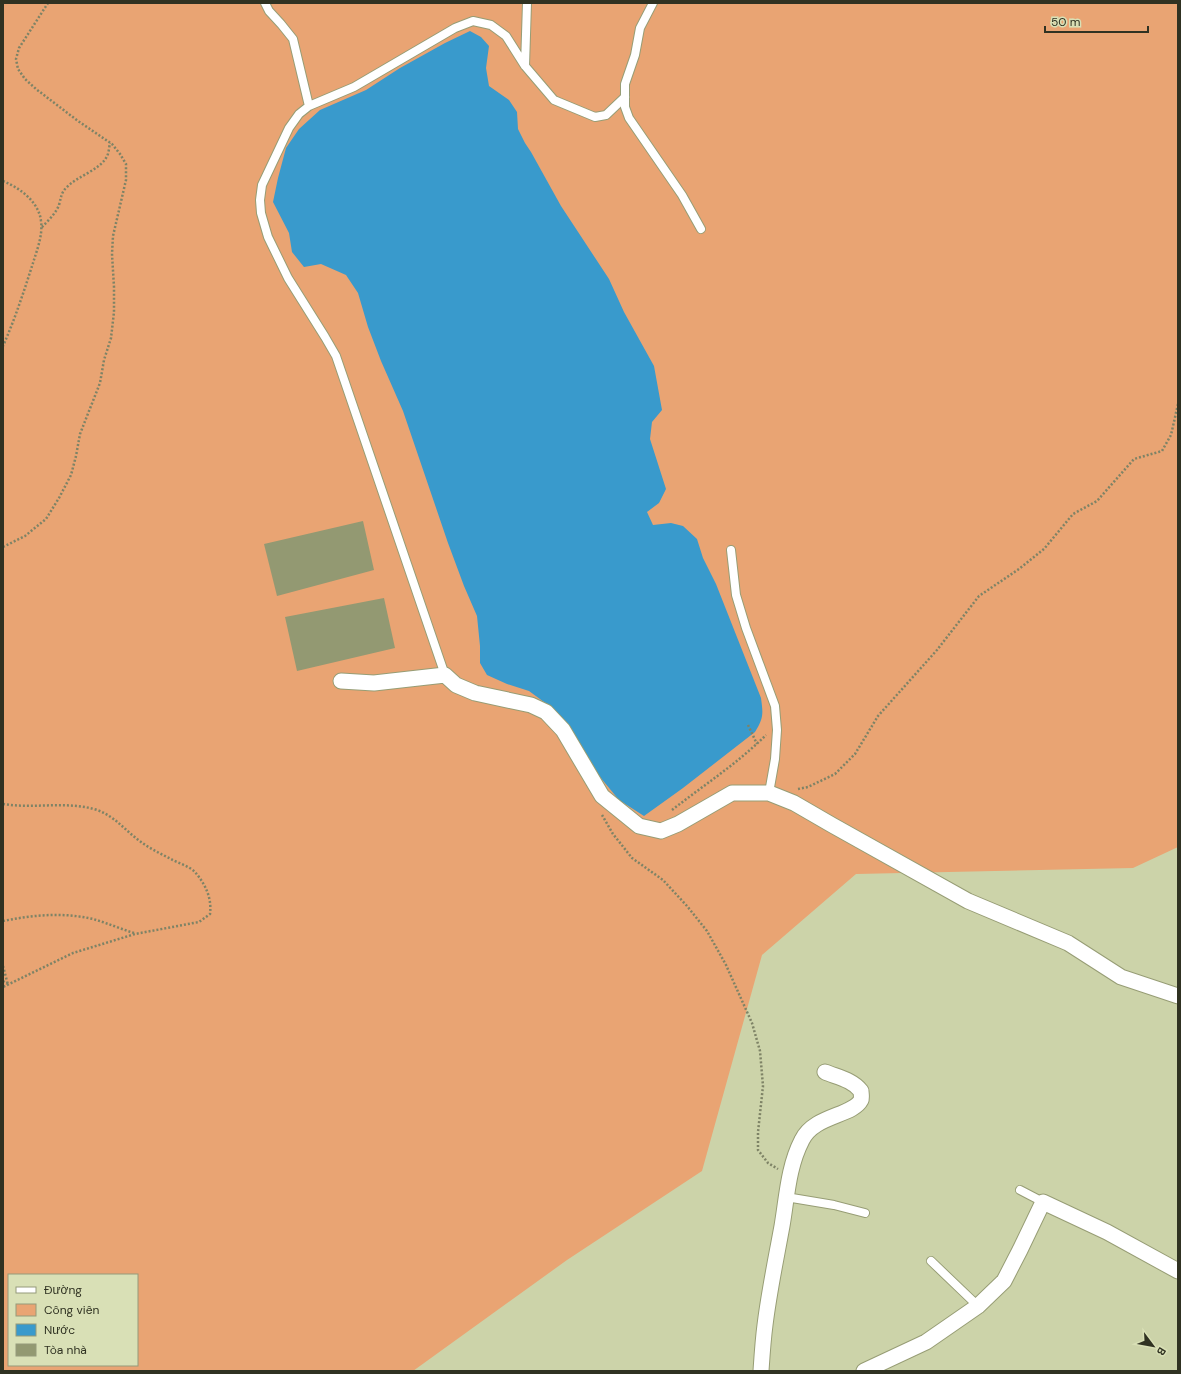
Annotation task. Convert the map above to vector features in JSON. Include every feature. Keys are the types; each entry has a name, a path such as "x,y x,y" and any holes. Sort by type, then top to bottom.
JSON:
{"street":[{"path":"341,682 374,683 445,675 456,685 475,693 531,705 546,712 563,730 602,796 640,826 661,831 678,824 732,793 769,793 794,803 968,901 1068,943 1121,977 1178,996"},
{"path":"761,1371 765,1326 786,1197 790,1177 802,1139 813,1125 831,1116 853,1108 861,1100 862,1091 858,1086 847,1080 825,1072"},
{"path":"864,1371 926,1342 978,1306 1004,1281 1043,1202 1107,1232 1178,1271"}],"lane":[{"path":"265,3 269,11 282,24 293,39 309,106"},
{"path":"525,66 527,3"},
{"path":"653,3 640,28 625,84 625,107 630,118 682,195 701,229"},
{"path":"445,675 336,356 288,278 268,237 261,213 260,200 262,184 289,128 299,114 309,106 354,87 455,28 473,21 491,25 506,36 525,66 554,100 595,117 606,115 625,97"},
{"path":"731,550 736,595 746,628 775,706 777,730 775,759 769,793"},
{"path":"1020,1190 1043,1202"},
{"path":"786,1197 834,1205 865,1213"},
{"path":"931,1261 978,1306"}],"path":[{"path":"3,547 25,536 46,519 71,474 80,434 100,383 104,360 111,338 114,312 112,254 113,236 126,180 126,164 120,154 110,143 36,89 25,79 18,69 16,59 19,48 48,3"},
{"path":"41,228 55,211 64,189 72,182 98,167 107,157 110,143"},
{"path":"3,181 11,184 27,196 36,207 42,221 41,239 27,285 3,346"},
{"path":"793,790 808,787 834,774 854,754 878,716 937,650 979,596 1019,569 1044,549 1073,514 1097,501 1134,459 1162,451 1171,434 1178,404"},
{"path":"666,815 757,744 766,735 776,721"},
{"path":"748,725 757,744"},
{"path":"3,804 19,806 69,805 95,810 117,821 137,839 158,852 194,871 207,888 211,906 210,914 199,922 135,934 72,953 3,987"},
{"path":"599,811 613,834 632,858 663,880 687,906 706,931 726,965 752,1023 760,1051 763,1086 758,1132 758,1150 768,1163 790,1177"},
{"path":"3,921 45,915 73,916 93,919 135,934"},
{"path":"3,966 8,984"},
{"path":"3,981 8,984"}],"green space":[{"path":"3,3 1178,3 1178,847 1133,868 856,874 762,955 702,1171 567,1260 413,1371 3,1371"}],"water":[{"path":"470,31 481,37 489,46 486,68 489,86 509,100 517,112 518,129 525,143 561,206 609,279 624,312 654,366 662,410 652,422 650,439 666,489 659,503 647,512 653,525 671,523 683,526 697,539 703,558 716,584 761,698 762,715 755,732 683,788 644,816 619,800 600,777 582,747 563,720 544,702 529,691 507,684 487,675 480,663 477,616 448,543 403,411 368,327 358,293 346,275 321,264 304,267 292,252 289,233 273,202 286,148 299,129 320,110 366,90 400,68"}],"building":[{"path":"363,521 374,570 277,596 264,544"},
{"path":"384,598 395,648 297,671 285,617"}]}
